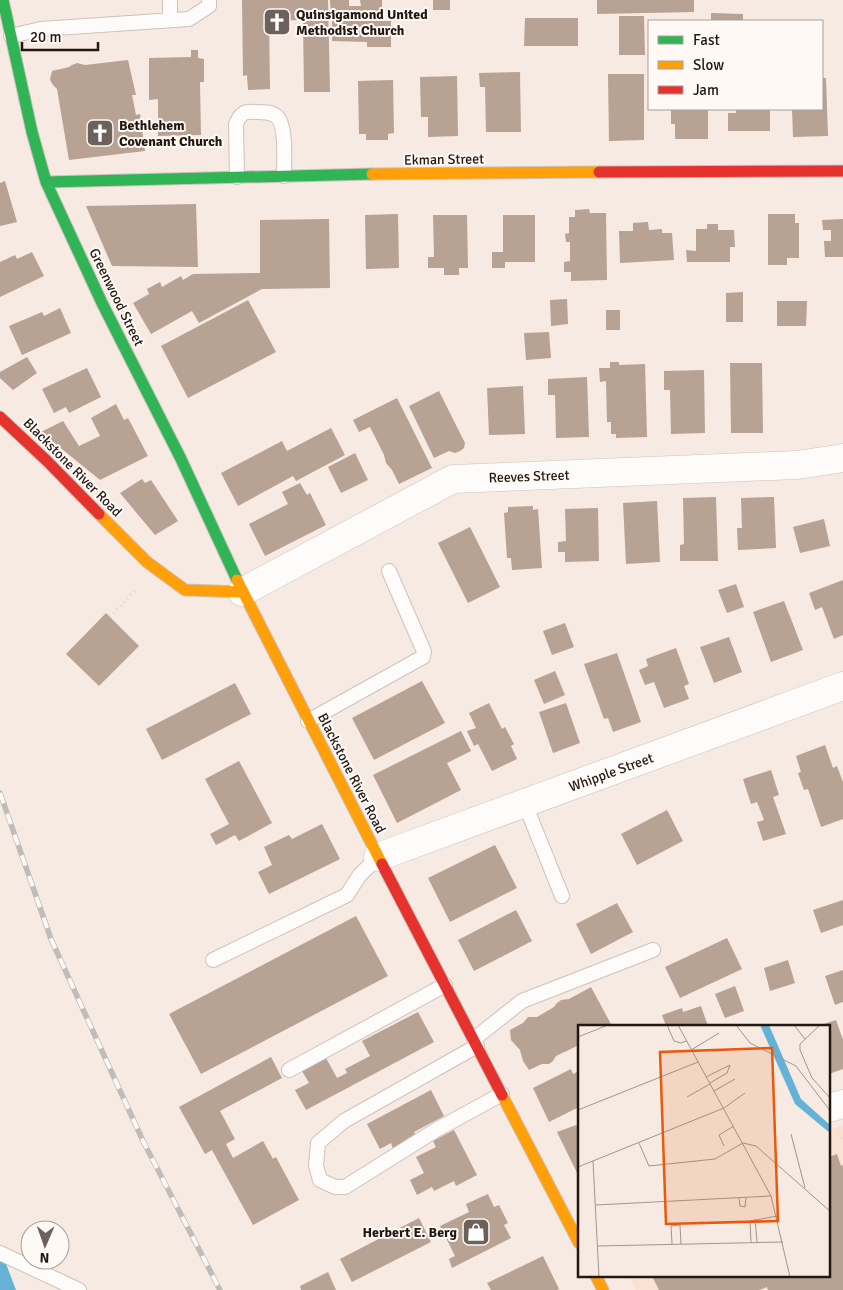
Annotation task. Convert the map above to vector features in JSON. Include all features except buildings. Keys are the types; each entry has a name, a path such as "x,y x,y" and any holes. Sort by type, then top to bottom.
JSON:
{"main road":[{"name":"Greenwood Street","path":"3,0 32,132 46,182 102,303 181,459 242,592"},
{"name":"Ekman Street","path":"46,182 444,173 843,171"},
{"name":"Blackstone River Road","path":"0,417 47,461 147,562 186,590 242,592 502,1094 571,1207 578,1238"},
{"path":"597,1278 603,1290"}],"street":[{"name":"Reeves Street","path":"242,592 453,479 797,465 843,458"},
{"name":"Whipple Street","path":"378,857 843,686"}],"lane":[{"path":"170,0 170,20"},
{"path":"11,36 41,29 189,19 209,6 209,0"},
{"path":"237,177 236,124 240,116 248,112 275,114 281,120 284,176"},
{"path":"308,721 423,657 424,652 389,571"},
{"path":"525,804 562,896"},
{"path":"212,960 347,895 359,876 378,857"},
{"path":"502,1094 436,1130 345,1187 335,1187 320,1180 316,1166 318,1143 344,1121 475,1043 522,1001 653,950"},
{"path":"289,1070 445,986"},
{"path":"0,1253 78,1290"}],"path":[{"path":"110,617 139,585"},
{"path":"837,1113 843,1142"}],"shaded area":[{"path":"843,1125 843,1290 636,1290 630,1278 830,1278 830,1130"}],"water":[{"path":"0,1248 16,1290 0,1290"}],"railway":[{"path":"0,793 51,939 143,1141 220,1290"}],"traffic: fast":[{"path":"3,0 32,132 46,182 102,303 181,459 237,580"},
{"path":"46,182 372,174"}],"traffic: slow":[{"path":"372,174 599,172"},
{"path":"99,514 147,562 185,590 242,592"},
{"path":"237,580 382,864"},
{"path":"502,1095 578,1241"},
{"path":"597,1278 603,1290"}],"traffic: jam":[{"path":"599,172 843,171"},
{"path":"0,417 99,514"},
{"path":"382,864 502,1095"}],"place":[{"name":"Quinsigamond United Methodist Church","path":"277,22"},
{"name":"Bethlehem Covenant Church","path":"100,133"},
{"name":"Herbert E. Berg","path":"476,1232"}]}
